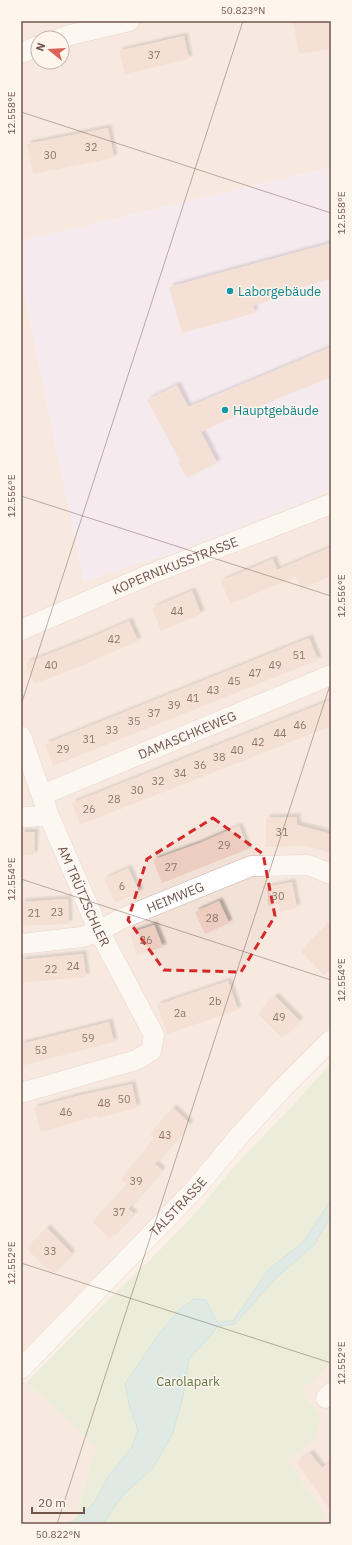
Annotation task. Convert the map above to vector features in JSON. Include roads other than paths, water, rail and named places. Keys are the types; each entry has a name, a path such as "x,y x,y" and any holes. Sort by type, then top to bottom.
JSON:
{"street":[{"path":"70,35 129,21"},
{"name":"KOPERNIKUSSTRASSE","path":"21,630 151,574 331,504"},
{"name":"DAMASCHKEWEG","path":"42,795 331,675"},
{"name":"AM TRÜTZSCHLER","path":"21,736 49,816 99,931 154,1035 151,1051 136,1060 21,1093"},
{"path":"21,817 49,816"},
{"name":"HEIMWEG","path":"21,944 82,938 121,919 251,866 308,865 331,874"},
{"name":"TALSTRASSE","path":"21,1369 196,1188 245,1129 331,1040"}],"water":[{"path":"331,1200 331,1215 314,1245 277,1277 235,1324 217,1326 213,1333 189,1359 184,1392 173,1433 153,1468 122,1496 103,1524 67,1524 75,1520 93,1504 108,1477 132,1447 138,1430 130,1408 125,1384 159,1334 178,1311 194,1299 206,1300 217,1322 233,1321 268,1270 304,1241"}],"place":[{"name":"Laborgebäude","path":"230,291"},
{"name":"Hauptgebäude","path":"225,410"}],"park label":[{"name":"Carolapark","path":"188,1381"}]}
